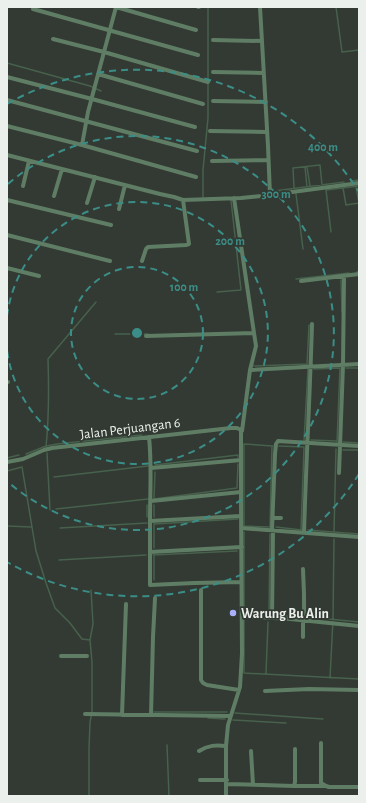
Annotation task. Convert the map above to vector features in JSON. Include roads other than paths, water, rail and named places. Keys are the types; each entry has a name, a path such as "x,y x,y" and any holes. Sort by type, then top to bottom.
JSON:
{"street":[{"path":"82,145 86,121 116,7 196,30"},
{"path":"260,7 270,195"},
{"path":"33,10 198,55"},
{"path":"53,39 208,82"},
{"path":"213,40 262,41"},
{"path":"213,72 264,73"},
{"path":"98,74 203,104"},
{"path":"7,77 195,127"},
{"path":"7,100 197,151"},
{"path":"213,102 266,102"},
{"path":"7,126 196,177"},
{"path":"210,131 267,132"},
{"path":"7,155 183,200 270,195 359,183"},
{"path":"212,160 268,160"},
{"path":"23,186 29,161"},
{"path":"54,196 62,169"},
{"path":"87,203 95,177"},
{"path":"119,209 125,185"},
{"path":"226,796 226,746 228,725 239,690 242,653 242,547 240,492 241,430 250,370 256,346 234,198"},
{"path":"7,200 111,225"},
{"path":"142,261 148,247 189,244 183,200"},
{"path":"7,235 110,261"},
{"path":"7,268 39,276"},
{"path":"301,281 359,274"},
{"path":"339,472 343,365 344,276"},
{"path":"304,533 312,324"},
{"path":"146,336 254,333"},
{"path":"250,370 359,364"},
{"name":"Jalan Perjuangan 6","path":"7,462 52,448 149,436 232,428 241,430"},
{"path":"149,436 151,452 150,585 241,582"},
{"path":"272,618 272,518 276,444 278,441 339,446 359,446"},
{"path":"151,468 241,460"},
{"path":"151,501 240,492"},
{"path":"150,521 241,516"},
{"path":"272,518 281,518"},
{"path":"241,528 359,537"},
{"path":"150,552 242,547"},
{"path":"303,569 303,636"},
{"path":"201,590 201,680 207,685 239,690"},
{"path":"151,715 155,598"},
{"path":"122,715 126,604"},
{"path":"242,616 359,626"},
{"path":"61,656 87,656"},
{"path":"264,691 309,689 359,690"},
{"path":"86,714 230,716"},
{"path":"321,743 321,783 326,786"},
{"path":"199,750 218,745 226,746"},
{"path":"294,786 295,749"},
{"path":"251,751 253,785"},
{"path":"200,780 253,785 359,787"}],"waterway":[{"path":"203,197 203,170 208,118 208,7"},
{"path":"336,7 342,52 359,50"},
{"path":"7,63 90,86 101,91"},
{"path":"294,188 293,168 320,165 322,185"},
{"path":"305,167 307,187"},
{"path":"307,167 310,186"},
{"path":"351,181 359,180"},
{"path":"274,191 344,182"},
{"path":"331,232 326,190 359,186"},
{"path":"343,188 346,205 359,203 356,187"},
{"path":"296,194 303,249"},
{"path":"217,292 241,290 231,200 233,200"},
{"path":"296,279 349,273"},
{"path":"341,280 342,312"},
{"path":"46,447 48,425 48,359 96,302"},
{"path":"307,365 309,325"},
{"path":"115,334 148,334"},
{"path":"251,366 307,364"},
{"path":"314,369 340,368"},
{"path":"337,442 340,368"},
{"path":"346,368 359,368"},
{"path":"304,441 308,369"},
{"path":"26,454 46,446 57,444 142,435"},
{"path":"311,440 337,441"},
{"path":"343,442 359,443"},
{"path":"244,526 244,444 273,446"},
{"path":"270,527 272,446"},
{"path":"279,446 304,447"},
{"path":"301,530 304,448"},
{"path":"334,532 336,449"},
{"path":"343,450 359,450"},
{"path":"47,453 50,510"},
{"path":"7,458 19,455"},
{"path":"155,465 238,455 238,457"},
{"path":"154,499 237,488 238,464"},
{"path":"54,477 148,466"},
{"path":"7,471 22,467 36,551 55,608 70,623 82,639 90,640 92,662 92,712 89,749 89,796"},
{"path":"154,498 155,472"},
{"path":"56,509 148,499"},
{"path":"147,505 147,517"},
{"path":"154,505 154,517"},
{"path":"154,524 238,519"},
{"path":"60,528 147,523"},
{"path":"154,523 154,548"},
{"path":"7,526 31,527"},
{"path":"244,526 270,527"},
{"path":"276,527 302,530"},
{"path":"308,530 359,534"},
{"path":"244,532 244,614"},
{"path":"269,615 270,534"},
{"path":"330,678 333,619 334,539"},
{"path":"153,555 237,551"},
{"path":"154,554 154,580"},
{"path":"59,560 146,555"},
{"path":"90,640 93,624 91,590"},
{"path":"244,613 268,614"},
{"path":"276,615 301,617"},
{"path":"308,617 359,622"},
{"path":"244,620 244,673 359,679"},
{"path":"266,674 268,622"},
{"path":"154,712 227,712"},
{"path":"235,713 323,719"},
{"path":"208,718 225,719"},
{"path":"233,720 286,723"},
{"path":"167,745 169,796"}],"place":[{"name":"Warung Bu Alin","path":"233,613"}]}
